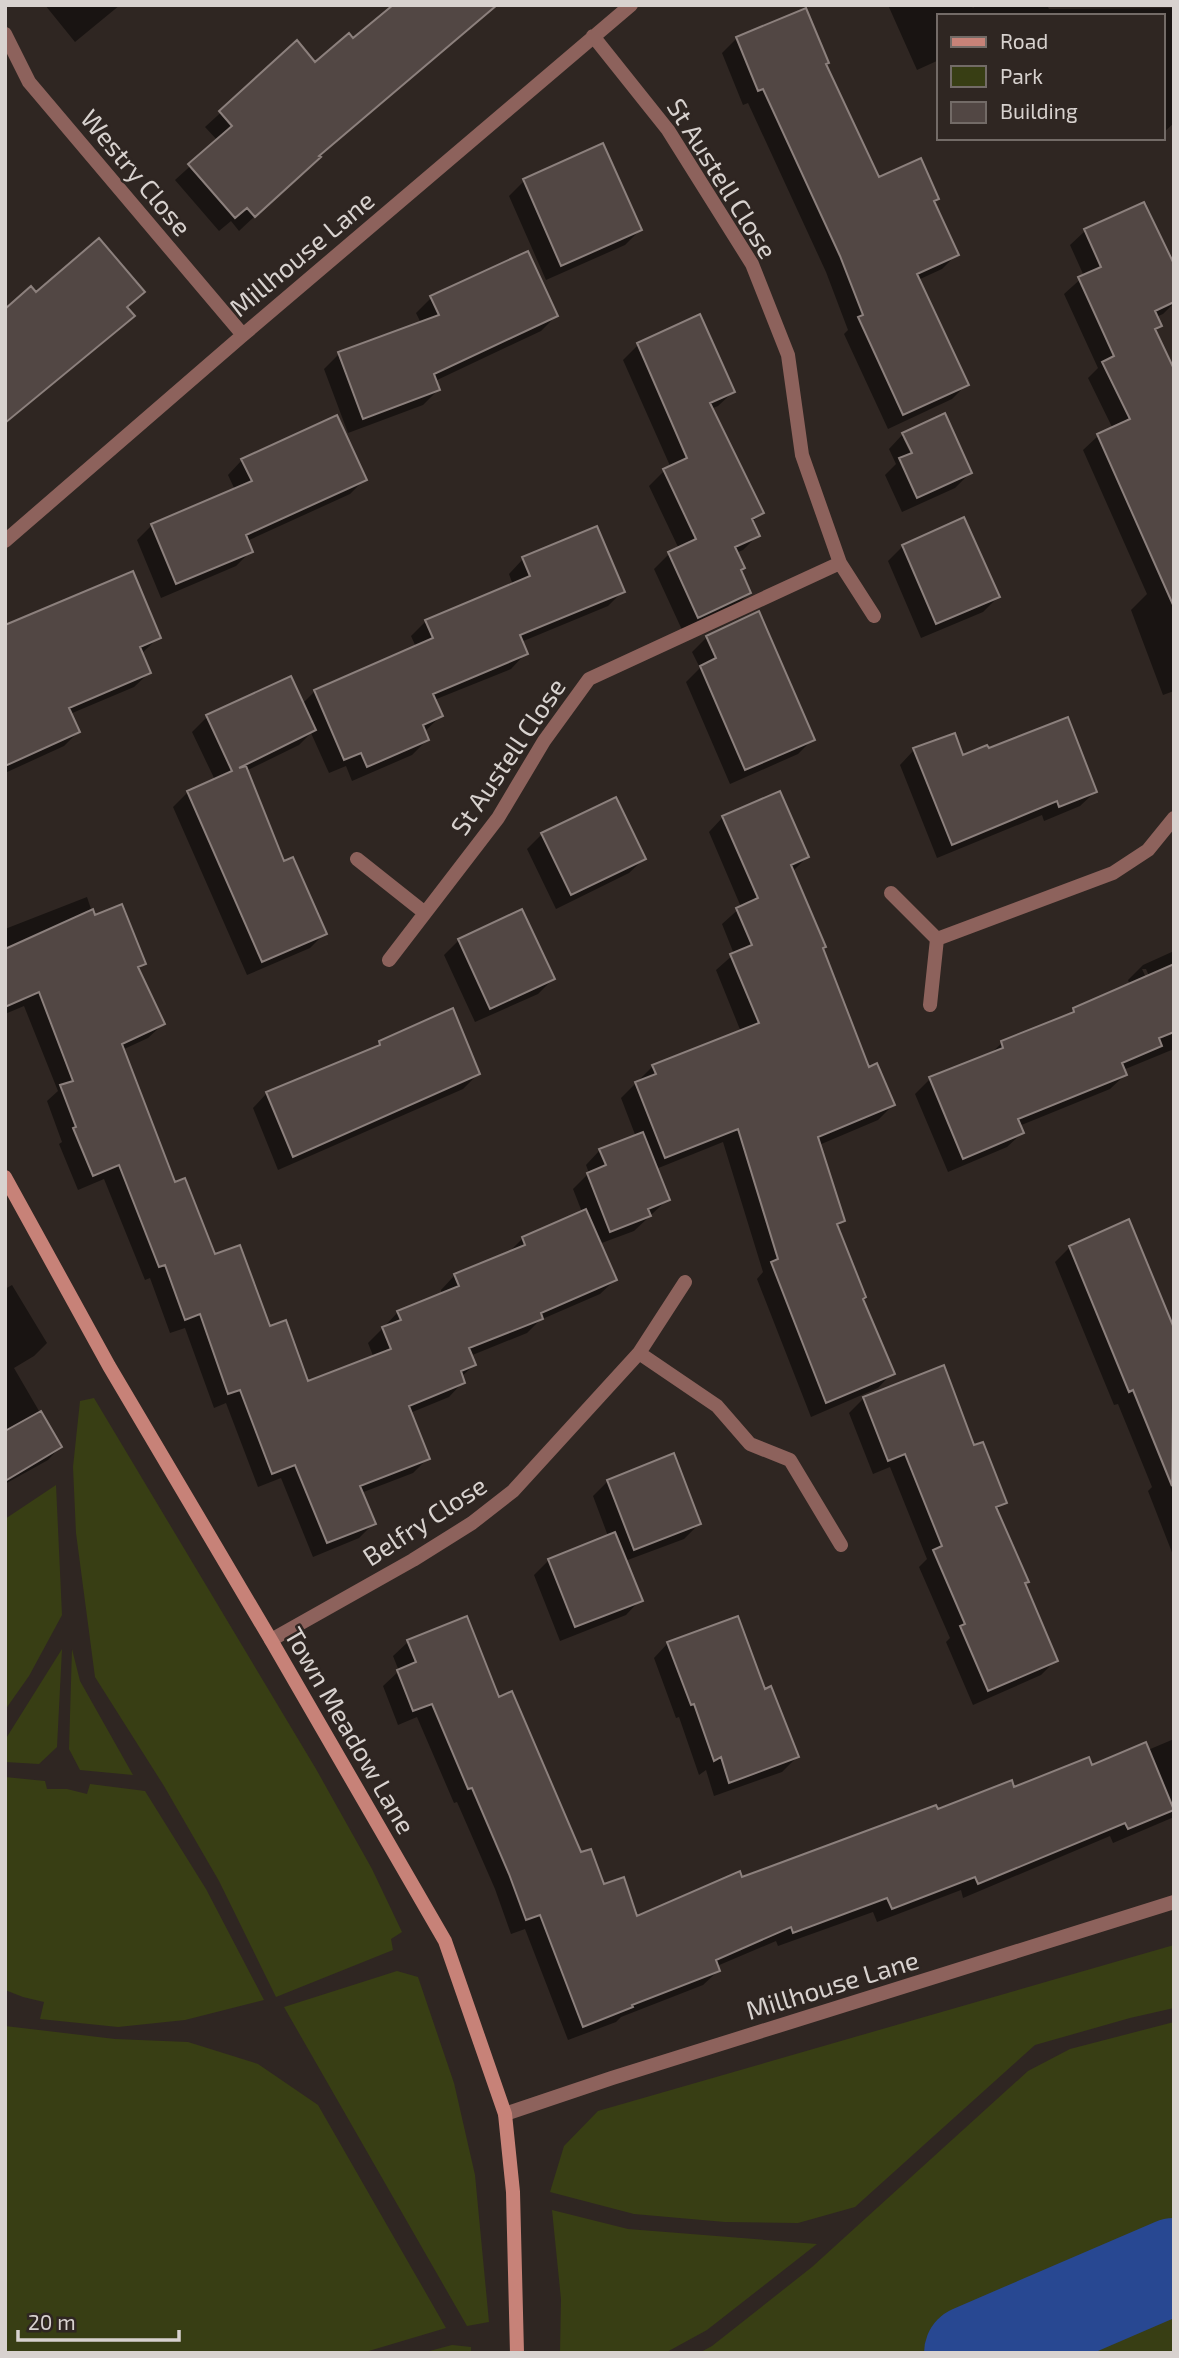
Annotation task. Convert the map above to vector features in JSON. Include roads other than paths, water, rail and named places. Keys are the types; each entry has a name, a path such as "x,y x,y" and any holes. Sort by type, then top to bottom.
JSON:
{"street":[{"name":"Millhouse Lane","path":"5,541 631,5"},
{"name":"Westry Close","path":"5,34 29,82 243,335"},
{"name":"St Austell Close","path":"593,36 668,130 752,264 788,355 802,455 840,562 874,616"},
{"name":"St Austell Close","path":"389,960 498,818 544,741 589,679 840,562"},
{"path":"937,939 1113,873 1148,850 1174,818"},
{"path":"357,859 425,913"},
{"path":"891,893 937,939"},
{"path":"930,1005 937,939"},
{"name":"Town Meadow Lane","path":"5,1177 109,1366 445,1941 505,2114 513,2192 517,2353"},
{"name":"Belfry Close","path":"271,1640 413,1560 472,1523 513,1491 639,1353 685,1282"},
{"path":"639,1353 717,1406 750,1444 790,1460 841,1545"},
{"name":"Millhouse Lane","path":"505,2114 1174,1902"}],"waterway":[{"path":"972,2353 1174,2266"}]}
